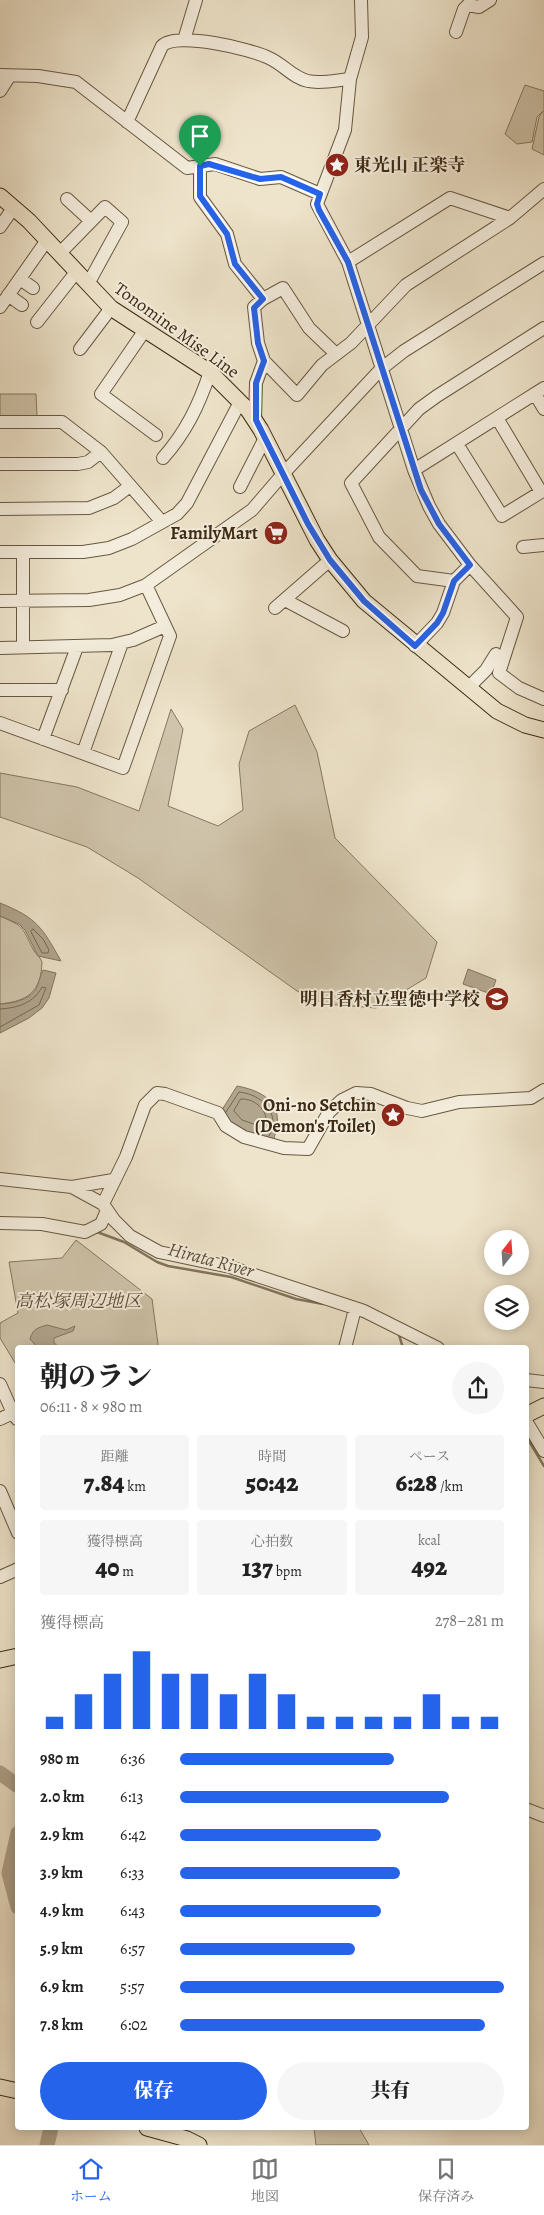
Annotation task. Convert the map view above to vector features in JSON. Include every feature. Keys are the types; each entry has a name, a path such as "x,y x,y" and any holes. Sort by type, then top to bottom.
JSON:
{"main road":[{"name":"Tonomine Mise Line","path":"0,196 14,207 112,308 210,372 240,402 256,420 308,524 330,560 364,601 415,646 497,711 511,719 544,730"},
{"path":"529,1414 544,1406"},
{"path":"0,1660 15,1657"},
{"path":"0,2086 15,2090"},
{"path":"154,2130 187,2139 199,2145"}],"street":[{"path":"184,40 196,0"},
{"path":"360,0 362,37 350,79 345,130 317,204 348,262 421,490 439,524 470,565 517,617 499,673 518,688 544,700"},
{"path":"456,32 464,9 468,4 479,7 490,0"},
{"path":"127,122 162,46 171,41 184,40 218,44 269,58 298,78 310,82 350,79"},
{"path":"0,91 5,76 38,76 76,82 182,165 193,168 215,164 260,179 281,177 320,194"},
{"path":"200,166 200,196 227,234 235,264 263,299"},
{"path":"336,354 309,328 283,288 263,299 254,308 258,343 264,361 297,396 322,365 351,343 406,285 510,218 544,189"},
{"path":"348,262 450,198 510,218"},
{"path":"67,199 91,222"},
{"path":"0,227 14,207"},
{"path":"60,253 105,207 122,222 88,284"},
{"path":"0,307 47,240"},
{"path":"0,601 106,598 146,585 252,510 381,368 404,351 544,263"},
{"path":"36,322 77,271"},
{"path":"20,278 33,288"},
{"path":"8,295 22,304"},
{"path":"80,349 112,308"},
{"path":"454,581 418,576 379,537 351,483 401,427 436,396 544,328"},
{"path":"145,330 101,394 156,435"},
{"path":"256,420 256,383 264,361"},
{"path":"163,458 186,428 201,398 210,372"},
{"path":"414,470 539,391 544,409"},
{"path":"0,552 83,552 109,548 132,540 177,514 187,503 240,402"},
{"path":"457,444 502,516 541,492 497,418"},
{"path":"0,422 62,422 101,452 162,522"},
{"path":"240,487 265,438"},
{"path":"0,464 78,464 88,462 101,452"},
{"path":"0,509 89,508 114,498 130,486"},
{"path":"523,547 544,545"},
{"path":"23,553 23,647"},
{"path":"275,608 330,560"},
{"path":"415,646 430,631 443,613 454,581 470,565"},
{"path":"0,723 124,768 170,636 146,585"},
{"path":"285,600 343,632"},
{"path":"0,648 77,647 122,643 165,626"},
{"path":"83,753 122,643"},
{"path":"43,739 77,647"},
{"path":"468,688 486,670 496,654"},
{"path":"0,690 62,690"},
{"path":"0,1223 42,1224 91,1230 105,1207 145,1105 157,1093 165,1094 218,1113 226,1126 244,1137 284,1148 308,1148 329,1112 342,1100 356,1093 371,1094 406,1108 422,1111 459,1102 531,1098 544,1090"},
{"path":"0,1179 72,1187 114,1180"},
{"path":"72,1187 105,1207 130,1236 159,1252 230,1267 354,1312 390,1323 432,1345"},
{"path":"346,1345 354,1312"},
{"path":"529,1380 544,1382"},
{"path":"0,1384 15,1416 0,1419"},
{"path":"529,1426 544,1451"},
{"path":"0,1491 15,1526"},
{"path":"0,1577 15,1570"},
{"path":"529,1810 544,1816"}],"green space":[{"path":"525,85 544,91 544,155 532,149 539,117 543,111 537,117 532,142 517,144 505,134"},
{"path":"0,394 36,394 37,417 0,418"},
{"path":"295,705 317,752 335,838 437,942 426,978 376,1008 325,1004 297,991 138,878 87,847 0,817 0,773 77,787 139,811 171,709 183,729 168,806 218,826 243,810 239,764 249,731"},
{"path":"0,916 21,928 42,962 39,981 31,993 10,1003 0,1004"},
{"name":"高松塚周辺地区","path":"76,1240 152,1299 158,1345 15,1345 15,1363 0,1338 0,1323 18,1313 9,1262 62,1258"},
{"path":"314,2130 360,2130 369,2145 316,2145"}],"water":[{"path":"0,903 31,919 49,940 61,961 38,956 25,930 19,924 0,916"},
{"path":"468,969 496,980 491,994 463,984"},
{"path":"43,970 56,973 49,998 42,1008 29,1018 0,1033 0,1004 25,999 33,993"},
{"path":"237,1086 258,1093 267,1098 272,1104 278,1121 272,1143 237,1130 220,1113"},
{"path":"47,1325 66,1330 75,1326 73,1331 54,1338 54,1343 56,1345 35,1345 30,1339 36,1329"}],"waterway":[{"name":"Hirata River","path":"97,1232 124,1242 157,1262 168,1266 231,1277 296,1299 323,1304"},
{"name":"Hirata River","path":"399,1335 402,1345"},
{"name":"Hirata River","path":"529,1441 544,1466"},
{"path":"0,1773 15,1784"},
{"path":"15,1846 9,1873 15,1896"},
{"path":"47,2145 51,2130"}],"place":[{"name":"東光山 正楽寺","path":"337,165"},
{"name":"FamilyMart","path":"276,533"},
{"name":"明日香村立聖徳中学校","path":"497,999"},
{"name":"Oni-no Setchin (Demon's Toilet)","path":"393,1115"}],"route":[{"path":"215,164 260,179 268,179 275,176 281,177 320,194 317,204 319,210 348,262 421,490 439,524 470,565 454,581 448,601 437,623 415,646 364,601 330,560 308,524 256,420 256,383 264,361 260,354 254,308 263,299 235,264 231,242 227,234 200,196 198,185 201,175 200,166 215,164"}]}
